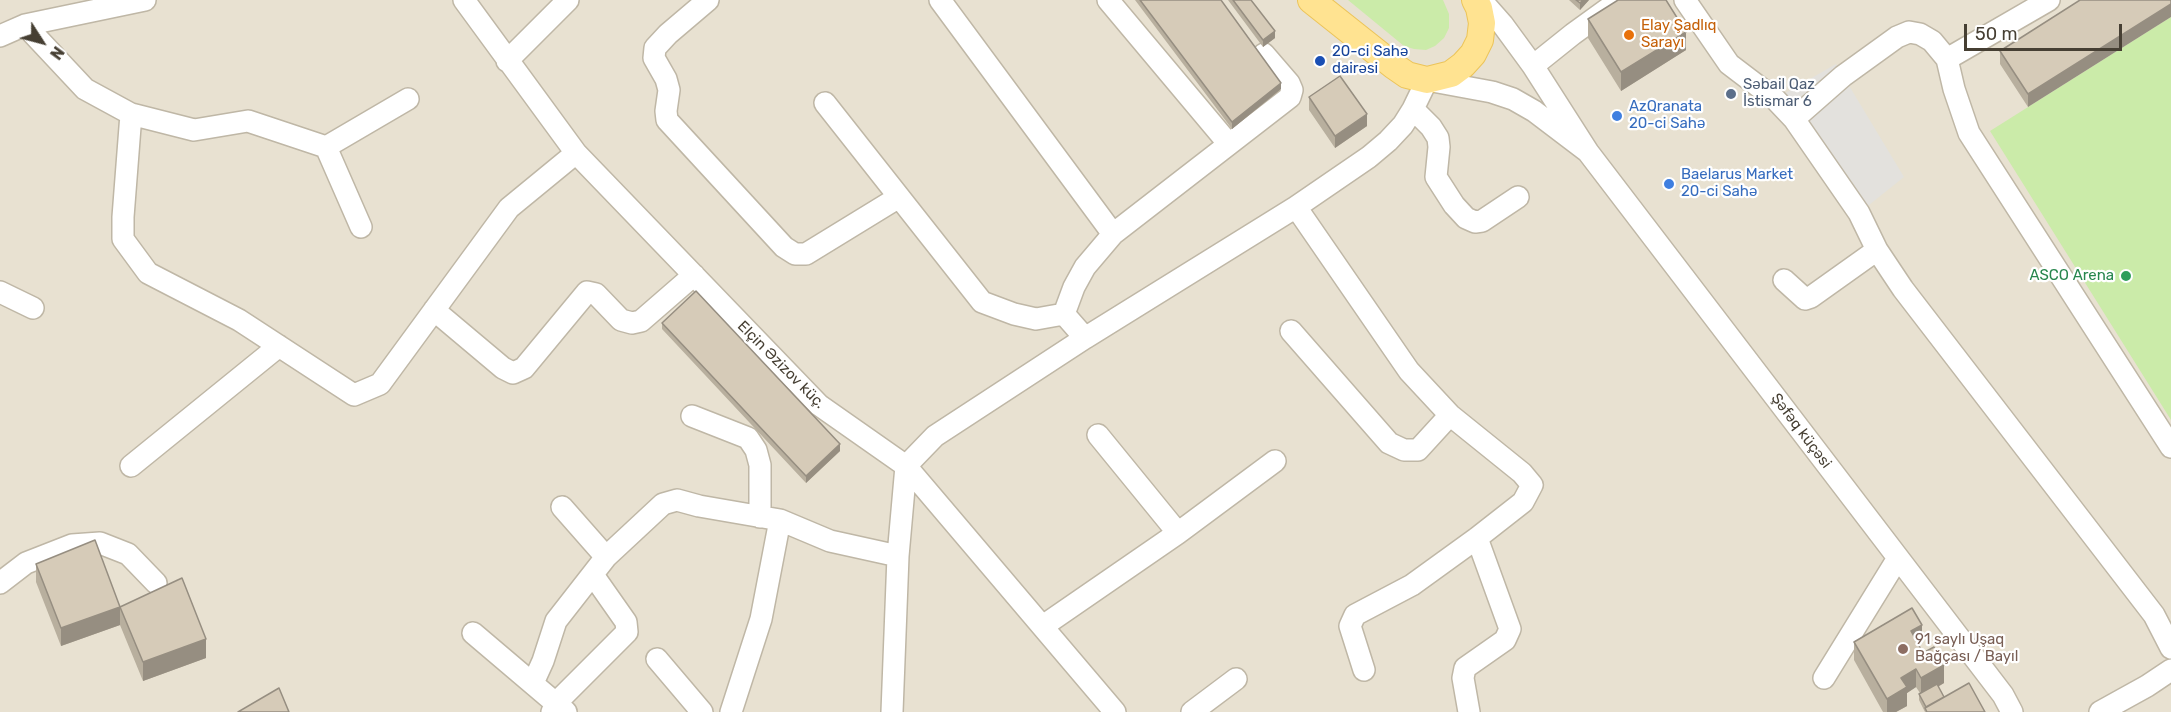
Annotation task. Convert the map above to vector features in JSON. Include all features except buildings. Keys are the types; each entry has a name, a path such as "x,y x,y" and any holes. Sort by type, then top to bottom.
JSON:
{"main road":[{"path":"1311,0 1407,75 1427,80 1451,74 1473,54 1480,40 1482,23 1475,0"}],"street":[{"path":"57,0 72,16"},
{"path":"0,36 25,25 145,0"},
{"name":"Elçin Əzizov küç.","path":"464,0 576,153 819,405 906,466 1115,712"},
{"path":"507,61 567,0"},
{"path":"708,0 655,48 654,58 666,79 669,90 667,120 784,247 795,254 806,254 899,197"},
{"path":"940,0 1113,234"},
{"path":"1108,0 1228,143"},
{"path":"1481,0 1503,25 1533,66 1588,152"},
{"path":"1533,66 1620,0"},
{"path":"1685,0 1729,64 1775,99 1794,118 1859,213 1877,250 1903,290 2162,612 2171,648"},
{"path":"1947,59 2049,0"},
{"path":"25,25 85,89 131,114 194,130 248,121 326,147 362,227"},
{"path":"1794,118 1843,76 1897,37 1908,32 1920,34 1932,41 1947,59 1969,133 2171,447"},
{"path":"1064,314 1074,287 1085,267 1113,234 1290,97 1292,90 1288,83 1264,54"},
{"path":"892,712 898,556 906,466 934,436 1296,207 1369,157 1388,141 1413,109 1427,80 1480,89 1513,99 1534,111 1588,152"},
{"path":"326,147 408,99"},
{"path":"825,103 982,302 1014,314 1036,319 1064,314"},
{"path":"1413,109 1431,127 1438,138 1436,177 1454,205 1466,218 1475,222 1482,221 1518,197"},
{"path":"131,114 123,239 148,273 239,320 354,394 381,384 509,208 576,153"},
{"name":"Şəfəq küçəsi","path":"1588,152 2002,695 2012,712"},
{"path":"1296,207 1409,371 1450,415 1522,473 1532,484 1523,502 1478,538 1412,585 1354,615 1350,626 1364,670"},
{"path":"1784,280 1805,299 1877,250"},
{"path":"434,310 503,368 513,373 524,368 587,292 596,294 621,320 632,323 641,321 694,275"},
{"path":"0,292 33,308"},
{"path":"1064,314 1085,339"},
{"path":"1291,331 1389,443 1404,450 1418,450 1450,415"},
{"path":"131,466 279,346"},
{"path":"692,416 748,438 756,450 770,519 761,619 731,712"},
{"path":"1098,435 1178,533"},
{"path":"1043,626 1178,533 1275,461"},
{"path":"533,683 556,621 606,557 663,504 677,500 770,519 830,541 898,556"},
{"path":"562,507 606,557"},
{"path":"1469,712 1463,678 1465,668 1505,640 1510,629 1478,538"},
{"path":"0,582 35,559 72,545 100,543 128,554 156,583"},
{"path":"1824,678 1898,558"},
{"path":"473,633 533,683 558,709 627,632 626,622 593,575"},
{"path":"657,659 702,712"},
{"path":"2100,712 2171,670"},
{"path":"1192,712 1236,679"}],"shaded area":[{"path":"0,0 2171,0 2171,712 0,712"},
{"path":"1836,64 1904,177 1859,213 1775,99"}],"green space":[{"path":"1348,0 1443,0 1449,14 1449,28 1444,38 1435,46 1426,50 1414,49 1404,46"},
{"name":"ASCO Arena","path":"2171,17 2171,420 1990,131"}],"place":[{"name":"Elay Şadlıq Sarayı","path":"1629,35"},
{"name":"20-ci Sahə dairəsi","path":"1320,61"},
{"name":"Səbail Qaz İstismar 6","path":"1731,94"},
{"name":"AzQranata 20-ci Sahə","path":"1617,116"},
{"name":"Baelarus Market 20-ci Sahə","path":"1669,184"},
{"name":"ASCO Arena","path":"2126,276"},
{"name":"91 saylı Uşaq Bağçası / Bayıl","path":"1903,649"}]}
